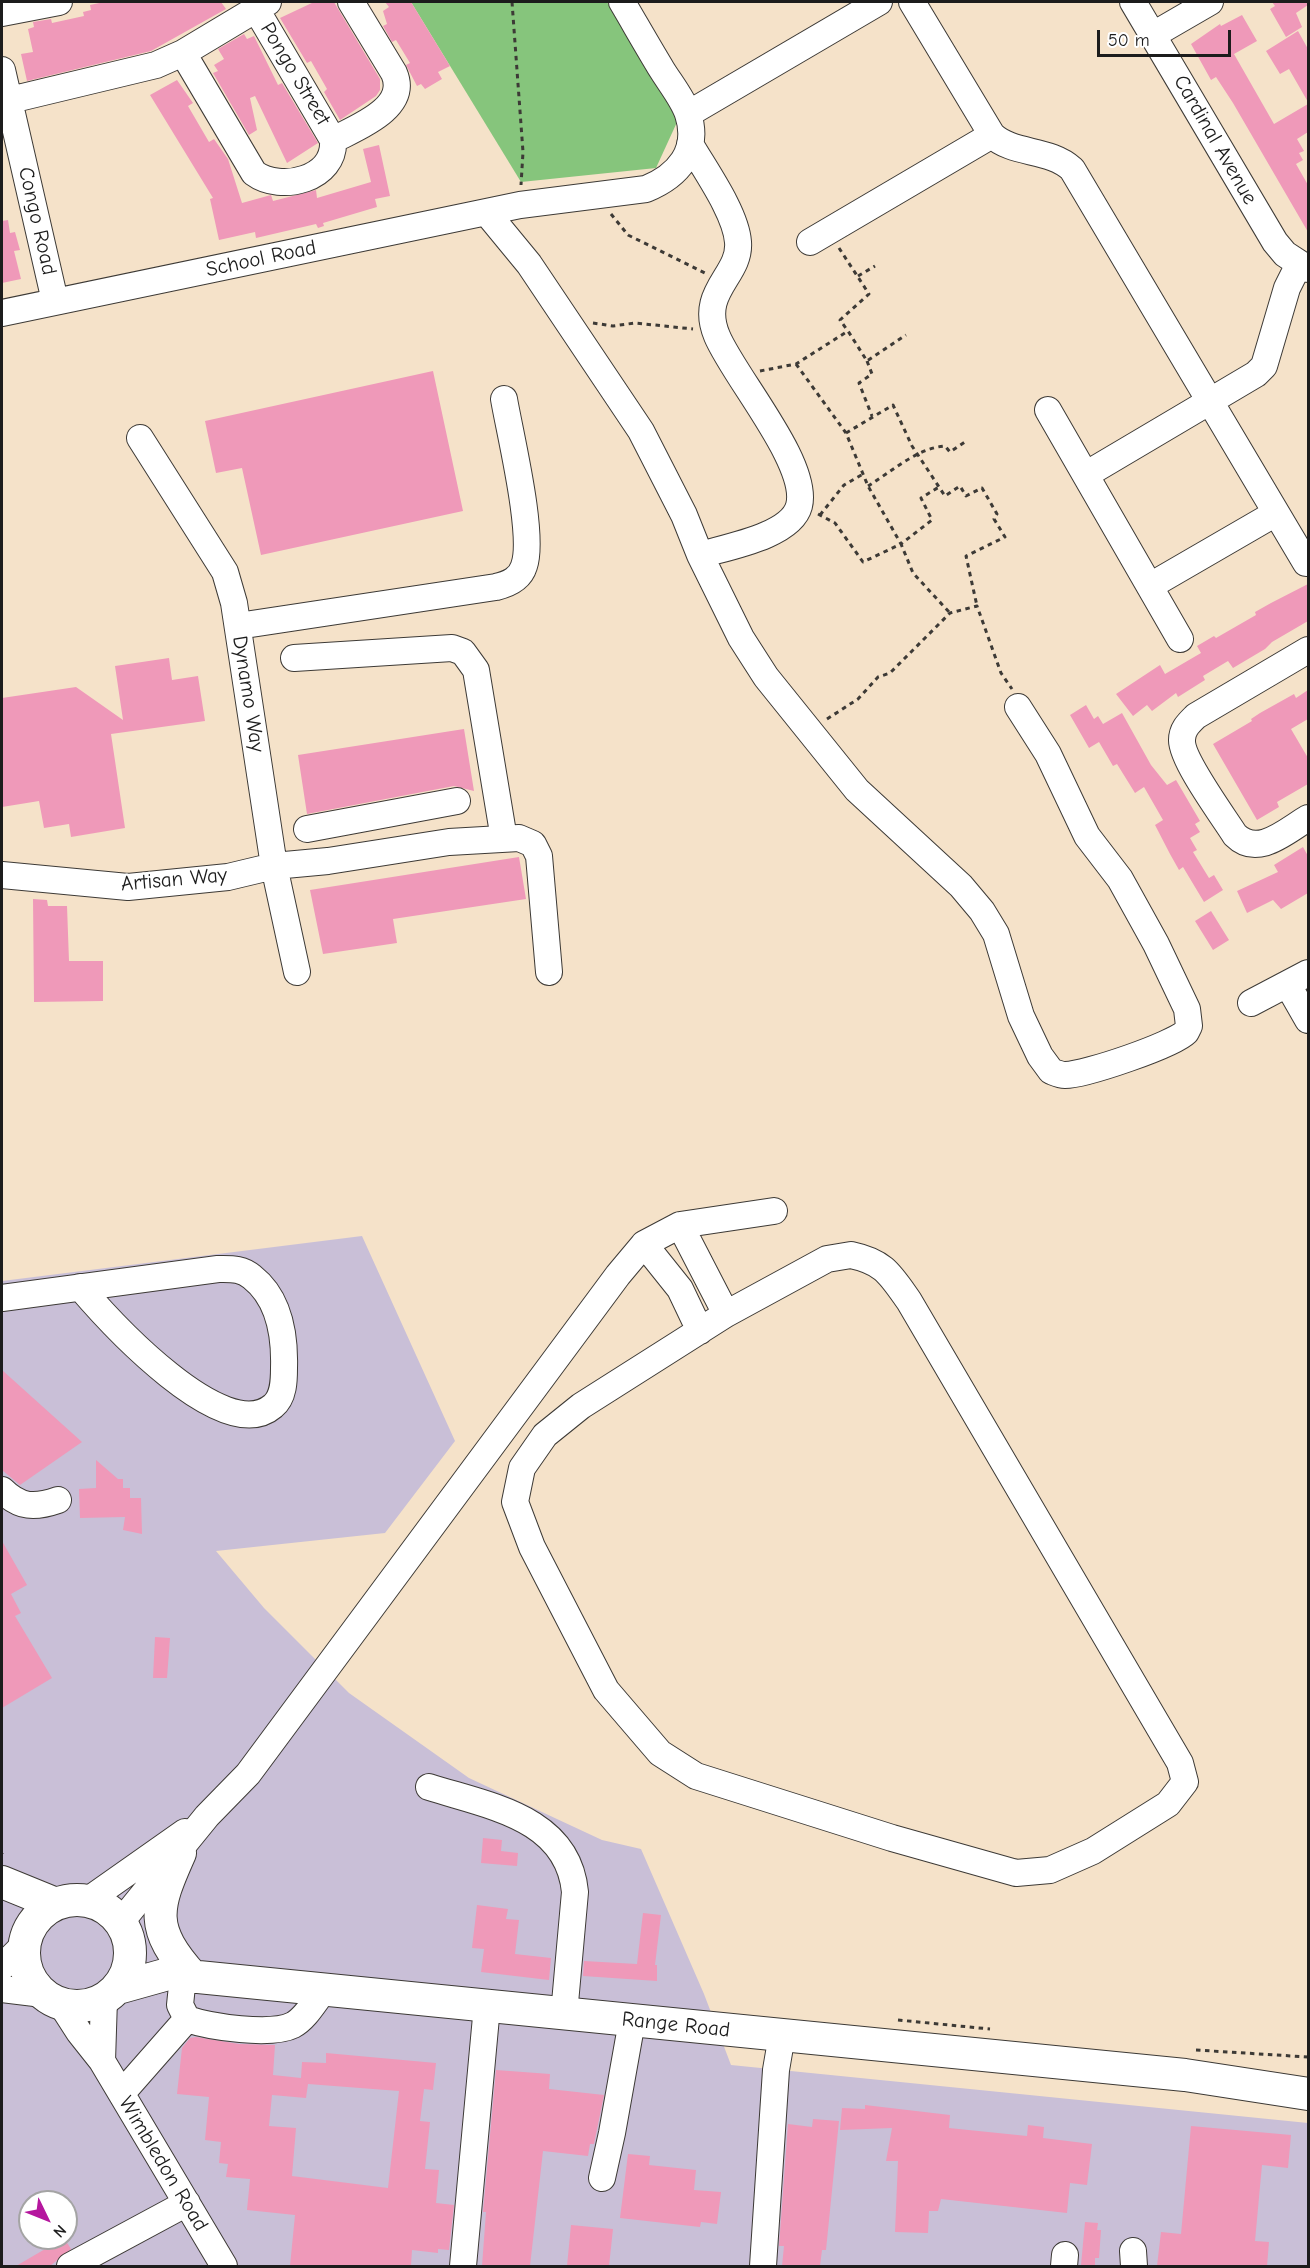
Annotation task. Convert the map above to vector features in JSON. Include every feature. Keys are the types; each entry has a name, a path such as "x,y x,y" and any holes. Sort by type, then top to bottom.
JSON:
{"main road":[{"path":"180,1853 161,1895 159,1917 165,1940 176,1959 181,1976"},
{"path":"2,1882 111,1913 125,1936 129,1962 111,1993 81,2006 52,1999 27,1972 26,1940 2,1896"},
{"path":"26,1940 37,1920 72,1902"},
{"name":"Range Road","path":"125,1936 181,1976"},
{"name":"Range Road","path":"111,1993 181,1976 1185,2075 1295,2092"},
{"name":"Range Road","path":"1185,2075 1211,2071 1308,2074"}],"street":[{"path":"2,13 59,2"},
{"path":"183,53 254,173 263,180 276,183 291,182 317,173 332,159 333,140 384,109 392,103 398,92 398,83 393,73 351,2"},
{"path":"622,2 688,114 690,144 734,226 739,243 737,253 712,308 716,332 786,452 809,512 778,530 700,555"},
{"path":"688,114 879,2"},
{"path":"912,2 992,135 1000,143 1062,160 1072,169 1306,563"},
{"name":"Cardinal Avenue","path":"1133,2 1275,242 1304,267"},
{"path":"1153,34 1210,2"},
{"path":"5,101 156,66 183,53 262,5"},
{"name":"Pongo Street","path":"262,5 333,140"},
{"name":"Congo Road","path":"2,70 5,101 55,301"},
{"path":"810,242 992,135"},
{"name":"School Road","path":"2,313 520,205 646,189 660,184 680,167 690,144"},
{"path":"487,213 529,264 641,431 747,648 766,677 811,730 857,790 961,886 982,911 996,934 1021,1016 1040,1056 1051,1071 1072,1074 1094,1069 1174,1042 1186,1032 1188,1016 1156,944 1120,879 1087,836 1048,754 1018,707"},
{"path":"1087,474 1257,374 1264,366 1287,288 1304,267"},
{"path":"238,626 510,584 524,568 526,546 525,522 504,399"},
{"path":"1048,410 1087,474 1180,639"},
{"name":"Dynamo Way","path":"140,438 225,572 238,626 274,866 297,972"},
{"path":"1150,585 1276,513"},
{"path":"294,658 426,648 452,648 463,652 476,670 504,839"},
{"path":"1308,650 1196,716 1187,724 1182,741 1191,766 1235,835 1242,842 1253,846 1267,842 1308,818"},
{"path":"307,829 457,801"},
{"path":"339,823 345,858"},
{"name":"Artisan Way","path":"2,875 128,887 228,877 274,866 449,842 525,839 532,844 539,856 549,972"},
{"path":"1251,1003 1298,979 1308,1020"},
{"path":"125,1936 207,1816 248,1774 618,1275 644,1244 680,1226 774,1212"},
{"path":"680,1226 726,1314"},
{"path":"644,1244 680,1289 700,1331"},
{"path":"851,1255 873,1260 888,1271 909,1300 1180,1763 1185,1782 1168,1804 1093,1851 1050,1870 1016,1873 696,1776 660,1753 606,1690 532,1547 515,1502 522,1468 545,1435 581,1406 726,1314 826,1259 851,1255"},
{"path":"2,1298 80,1287 218,1269 240,1269 246,1272 266,1294 279,1316 285,1337 284,1384 278,1400 267,1409 249,1414 214,1404 186,1387 146,1357 117,1329 80,1287"},
{"path":"2,1490 10,1498 28,1506 58,1500"},
{"path":"429,1786 521,1817 550,1838 565,1856 573,1874 575,1892 564,2014"},
{"path":"72,1902 207,1816"},
{"path":"2,1967 26,1940"},
{"path":"181,1976 180,2005 187,2019"},
{"path":"2,1989 52,1999"},
{"path":"187,2019 260,2029 284,2028 301,2019 324,1990"},
{"path":"102,2061 111,1993"},
{"name":"Wimbledon Road","path":"52,1999 102,2061 224,2266"},
{"path":"463,2266 487,2006"},
{"path":"122,2093 187,2019"},
{"path":"602,2178 632,2020"},
{"path":"763,2266 776,2070 782,2035"},
{"path":"1295,2092 1308,2105"},
{"path":"70,2266 187,2203"}],"path":[{"path":"512,2 523,152 520,205"},
{"path":"606,195 610,213 628,235 667,256 723,280"},
{"path":"836,243 869,294 840,320 867,361 872,374 859,383 872,417"},
{"path":"858,276 875,266"},
{"path":"574,331 597,322 613,326 635,323 680,326 716,332"},
{"path":"740,375 796,364 848,332"},
{"path":"867,361 906,335"},
{"path":"796,364 846,433 868,486 901,544 913,573 950,613"},
{"path":"846,433 893,405 918,456 945,496 960,486 966,496 982,488 997,514 994,519 1005,537 966,556 977,606 1001,673 1017,698 1018,707"},
{"path":"868,486 918,456 945,446 950,452 965,442"},
{"path":"863,474 844,485 809,512 835,524 863,562 901,544 932,520 921,498 939,487"},
{"path":"811,730 858,699 878,677 890,673 950,613 977,606"}],"shaded area":[{"path":"362,1236 455,1441 385,1533 216,1551 264,1608 349,1693 469,1778 602,1840 641,1849 704,1994 731,2065 1308,2123 1308,2266 2,2266 2,1281"}],"green space":[{"path":"411,2 607,2 678,120 656,168 521,182"}],"building":[{"path":"104,2 221,2 226,9 151,51 27,81 21,54 33,52 28,29 34,27 33,22 51,19 52,23 84,16 83,12 91,10 90,5"},
{"path":"314,2 334,2 380,79 380,90 376,96 340,120 324,92 327,89 311,61 307,63 280,18"},
{"path":"385,2 411,2 450,66 438,72 442,79 425,89 421,84 417,86 406,65 410,63 396,40 392,42 383,26 387,24 383,11 389,7"},
{"path":"1272,2 1308,2 1308,5 1296,13 1302,27 1286,37 1270,9 1275,6"},
{"path":"1242,15 1257,41 1234,54 1274,124 1308,104 1308,132 1297,139 1304,151 1299,153 1303,160 1296,164 1308,185 1308,232 1233,103 1216,77 1211,80 1191,44 1220,24 1221,26"},
{"path":"1298,31 1308,49 1308,102 1289,69 1280,74 1266,51"},
{"path":"244,34 247,39 254,36 278,85 282,83 318,143 287,163 255,96 250,98 257,130 249,135 213,73 218,71 214,65 224,59 218,49"},
{"path":"177,80 193,103 188,106 209,142 214,139 228,159 242,203 271,195 273,201 316,190 317,198 371,182 363,149 379,145 390,196 375,199 377,207 323,223 324,226 318,228 316,224 256,238 255,232 219,240 210,199 213,198 150,95"},
{"path":"8,220 10,233 15,232 20,250 14,251 21,279 2,283 2,221"},
{"path":"433,371 463,511 261,555 242,468 216,473 205,421"},
{"path":"1308,584 1308,621 1233,668 1228,661 1203,676 1205,680 1178,697 1176,693 1152,711 1147,705 1133,716 1116,694 1160,665 1165,674 1201,653 1197,646 1214,636 1216,638 1256,615 1255,612"},
{"path":"169,658 172,680 198,676 205,721 111,734 125,828 71,837 69,824 44,828 39,801 2,807 2,698 76,687 123,720 115,666"},
{"path":"1308,690 1308,719 1291,729 1308,758 1308,784 1277,802 1279,807 1257,820 1213,744 1252,721 1251,719 1260,713 1294,694 1296,698"},
{"path":"1086,705 1094,719 1098,716 1103,724 1122,713 1151,765 1167,785 1176,780 1200,821 1195,824 1200,832 1190,838 1197,850 1193,852 1209,878 1214,875 1223,890 1204,902 1183,867 1179,870 1155,825 1163,820 1144,787 1135,793 1117,764 1113,766 1099,742 1089,748 1070,715"},
{"path":"464,729 474,791 454,786 307,814 298,755"},
{"path":"1303,847 1308,856 1308,893 1281,909 1273,900 1247,913 1237,891 1278,872 1274,865"},
{"path":"519,857 526,899 393,919 397,943 323,954 310,890"},
{"path":"33,899 47,900 48,906 67,906 69,961 103,961 103,1001 34,1002"},
{"path":"1211,911 1229,940 1213,950 1195,921"},
{"path":"2,1370 82,1442 20,1485 2,1470"},
{"path":"96,1460 118,1479 123,1479 123,1488 130,1488 130,1498 141,1498 142,1534 123,1530 125,1517 80,1518 79,1489 96,1488"},
{"path":"2,1541 27,1585 11,1594 21,1613 15,1616 52,1678 2,1708"},
{"path":"155,1637 170,1638 167,1678 153,1678"},
{"path":"483,1838 502,1840 501,1851 518,1853 517,1866 481,1863"},
{"path":"477,1905 508,1909 506,1919 519,1920 515,1954 551,1958 549,1980 481,1972 484,1949 472,1948"},
{"path":"643,1913 661,1915 655,1965 657,1965 657,1981 583,1976 584,1961 637,1964"},
{"path":"190,2038 239,2044 275,2045 273,2075 301,2078 302,2062 326,2063 326,2053 436,2063 433,2090 424,2089 420,2121 430,2122 425,2169 439,2170 436,2203 454,2205 449,2250 438,2249 438,2253 412,2250 411,2266 290,2266 295,2215 247,2210 250,2179 226,2177 228,2164 219,2163 221,2142 205,2140 209,2097 177,2094 182,2048","holes":["308,2084 399,2091 388,2188 292,2176 296,2128 269,2126 272,2095 306,2098"]},
{"path":"496,2070 550,2074 549,2089 604,2095 594,2144 590,2144 588,2156 543,2151 530,2266 482,2266 486,2212 483,2212"},
{"path":"865,2105 950,2115 949,2128 1027,2136 1028,2125 1044,2127 1043,2138 1092,2144 1087,2185 1070,2183 1067,2213 941,2199 938,2211 929,2211 928,2233 895,2232 898,2161 886,2161 892,2128 840,2130 842,2108 865,2109"},
{"path":"813,2119 839,2121 826,2250 822,2250 820,2266 782,2266 784,2246 779,2246 788,2124 812,2127"},
{"path":"1191,2126 1291,2135 1288,2168 1262,2165 1255,2241 1269,2242 1267,2266 1157,2266 1161,2232 1181,2234"},
{"path":"628,2154 650,2156 649,2165 696,2170 694,2190 721,2192 717,2224 701,2222 700,2227 620,2218"},
{"path":"1085,2222 1098,2223 1097,2230 1101,2230 1099,2258 1095,2258 1095,2266 1081,2265"},
{"path":"571,2225 613,2229 609,2266 567,2266"},
{"path":"43,2250 70,2250 50,2266 16,2266"}]}
